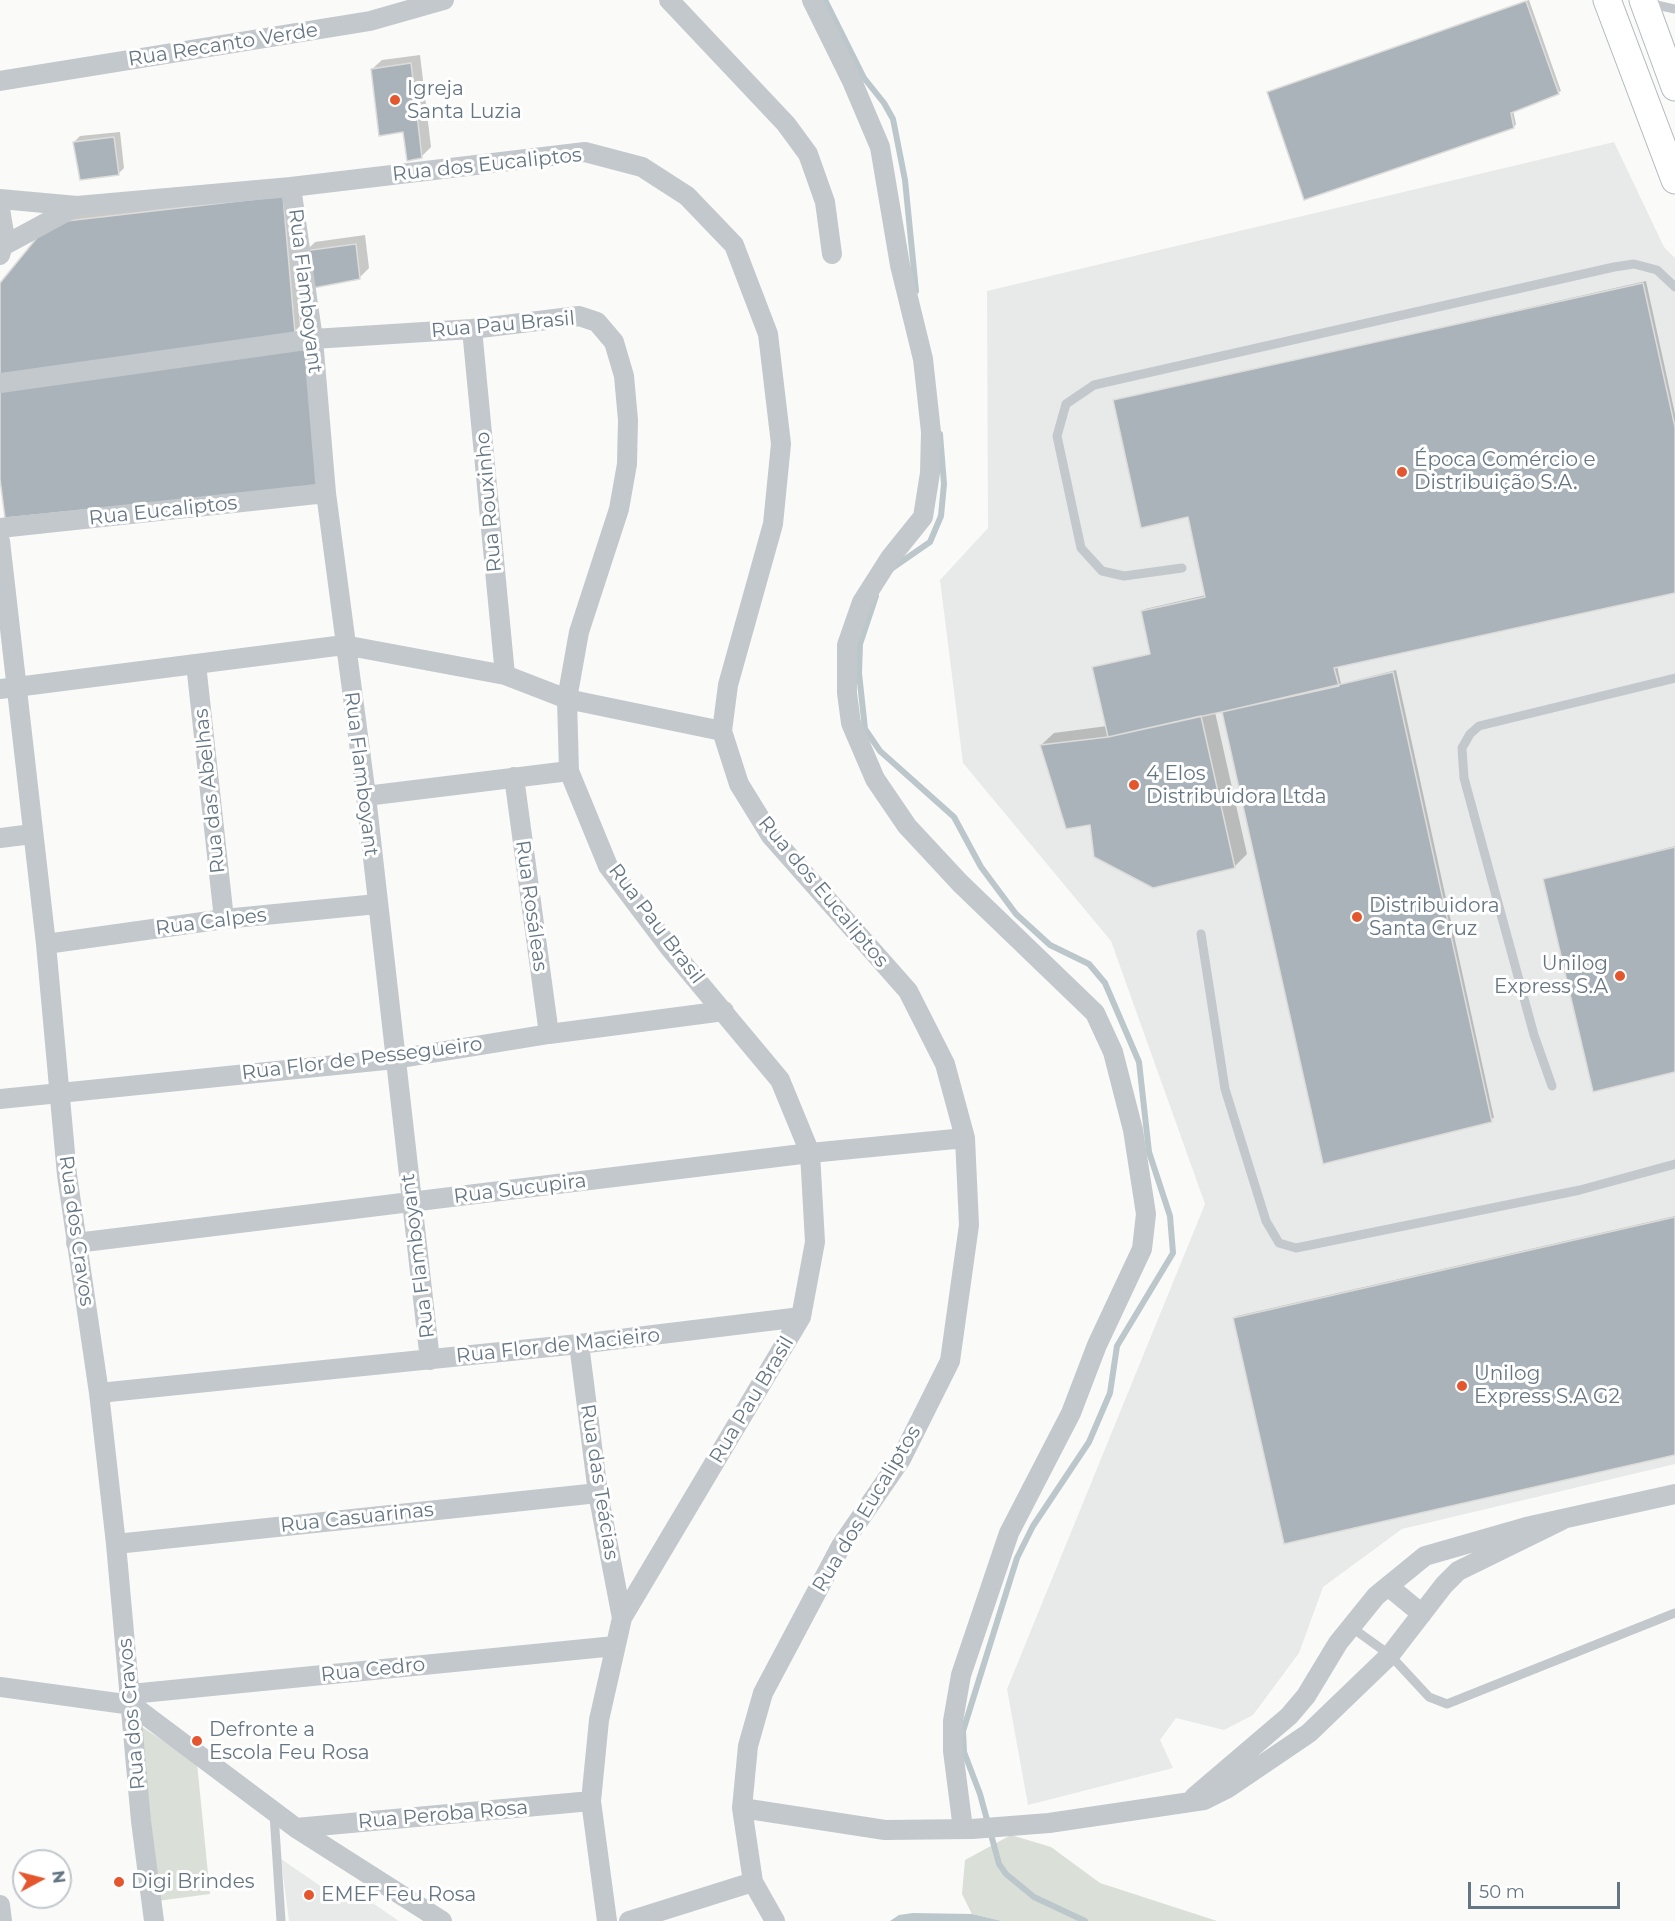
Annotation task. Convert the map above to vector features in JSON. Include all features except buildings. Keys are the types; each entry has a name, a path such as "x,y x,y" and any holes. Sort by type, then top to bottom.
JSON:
{"main road":[{"path":"1607,0 1675,180"},
{"path":"1643,1 1674,80"}],"street":[{"name":"Rua Recanto Verde","path":"0,81 370,21 444,0"},
{"path":"669,0 786,124 808,154 825,202 832,254"},
{"path":"812,0 852,81 880,147 900,265 923,359 931,432 930,473 923,518 890,558 862,602 847,645 847,693 851,723 875,779 907,826 960,883 1095,1013 1116,1063 1133,1130 1146,1214 1142,1249 1097,1345 1071,1413 1009,1533 961,1675 953,1721 953,1750 967,1829"},
{"name":"Rua dos Eucaliptos","path":"0,199 77,206 291,187 585,152 642,167 687,196 734,245 768,334 781,444 773,524 728,685 722,732 739,784 771,836 908,991 945,1064 965,1138 969,1226 950,1362 901,1459 841,1546 763,1693 748,1746 742,1808 753,1882 775,1921"},
{"name":"Rua Flamboyant","path":"291,187 313,339 326,493 344,645 366,796 430,1360"},
{"name":"Rua dos Eucaliptos","path":"2,251 77,206"},
{"path":"0,209 5,239 2,251"},
{"name":"Rua Pau Brasil","path":"0,383 313,339 472,329 579,316 597,321 614,342 624,376 628,420 625,475 619,508 579,632 567,699 569,771 608,866 669,947 780,1080 810,1153 815,1242 801,1317 622,1618 599,1720 591,1801 607,1921"},
{"name":"Rua Rouxinho","path":"472,329 505,675"},
{"name":"Rua Eucaliptos","path":"0,528 326,493"},
{"name":"Rua dos Cravos","path":"0,541 9,688 32,834 46,944 59,1093 76,1243 99,1393 116,1544 141,1821 154,1921"},
{"path":"9,688 344,645 505,675 567,699 722,732"},
{"name":"Rua das Abelhas","path":"196,664 224,919"},
{"path":"366,796 569,771"},
{"name":"Rua Rosáleas","path":"514,777 549,1034"},
{"path":"0,838 32,834"},
{"name":"Rua Calpes","path":"46,944 224,919 377,904"},
{"name":"Rua Flor de Pessegueiro","path":"0,1099 395,1059 549,1034 724,1011"},
{"name":"Rua Sucupira","path":"76,1243 810,1153 965,1138"},
{"name":"Rua Flor de Macieiro","path":"99,1393 579,1344 801,1317"},
{"name":"Rua das Teácias","path":"579,1344 598,1492 622,1618"},
{"name":"Rua Casuarinas","path":"116,1544 598,1492"},
{"path":"1188,1802 1289,1716 1306,1696 1338,1643 1351,1627 1388,1586 1425,1556 1526,1527 1675,1494"},
{"path":"742,1808 885,1830 967,1829 1049,1823 1204,1800 1222,1791 1309,1733 1390,1655 1444,1585 1458,1571 1562,1520"},
{"path":"1388,1586 1422,1614"},
{"name":"Rua Cedro","path":"0,1688 131,1699 615,1646"},
{"path":"131,1699 296,1828 442,1921"},
{"name":"Rua Peroba Rosa","path":"296,1828 591,1801"},
{"path":"629,1921 753,1882"},
{"path":"0,1905 2,1921"}],"lane":[{"path":"1643,1 1675,9"},
{"path":"1182,568 1124,576 1101,572 1081,548 1057,436 1066,404 1094,385 1614,267 1634,264 1658,270 1675,287"},
{"path":"1552,1086 1534,1035 1464,778 1462,748 1470,734 1479,726 1675,678"},
{"path":"1201,934 1226,1089 1266,1221 1279,1243 1296,1248 1580,1190 1675,1164"},
{"path":"1351,1627 1390,1655 1429,1697 1447,1704 1675,1613"},
{"path":"274,1811 281,1921"}],"shaded area":[{"path":"1614,142 1664,247 1675,258 1675,1464 1402,1529 1323,1587 1299,1653 1253,1715 1224,1730 1176,1718 1160,1740 1173,1768 1028,1805 1007,1689 1205,1204 1111,941 963,763 940,580 988,528 987,291"},
{"path":"136,1723 197,1763 210,1894 157,1901"},
{"path":"1011,1835 1051,1847 1100,1883 1217,1921 1002,1921 972,1914 962,1894 965,1860"},
{"name":"EMEF Feu Rosa","path":"281,1859 341,1900 352,1889 399,1921 289,1921"},
{"path":"913,1913 972,1914 1002,1921 890,1921 899,1915"}],"waterway":[{"path":"825,0 864,78 884,103 893,119 905,180 916,291"},
{"path":"891,569 930,542 941,516 944,484 940,434"},
{"path":"876,596 860,644 859,673 865,729 880,751 954,817 981,867 1016,914 1050,945 1089,964 1105,983 1139,1062 1149,1152 1170,1216 1173,1253 1117,1346 1110,1393 1089,1442 1033,1526 1017,1558 963,1731 964,1752 980,1794 999,1864 1006,1874 1034,1897 1085,1921"}],"place":[{"name":"Igreja Santa Luzia","path":"395,100"},
{"name":"Época Comércio e Distribuição S.A.","path":"1402,472"},
{"name":"4 Elos Distribuidora Ltda","path":"1134,785"},
{"name":"Distribuidora Santa Cruz","path":"1357,917"},
{"name":"Unilog Express S.A","path":"1620,976"},
{"name":"Unilog Express S.A G2","path":"1462,1386"},
{"name":"Defronte a Escola Feu Rosa","path":"197,1741"},
{"name":"Digi Brindes","path":"119,1882"},
{"name":"EMEF Feu Rosa","path":"309,1895"}]}
